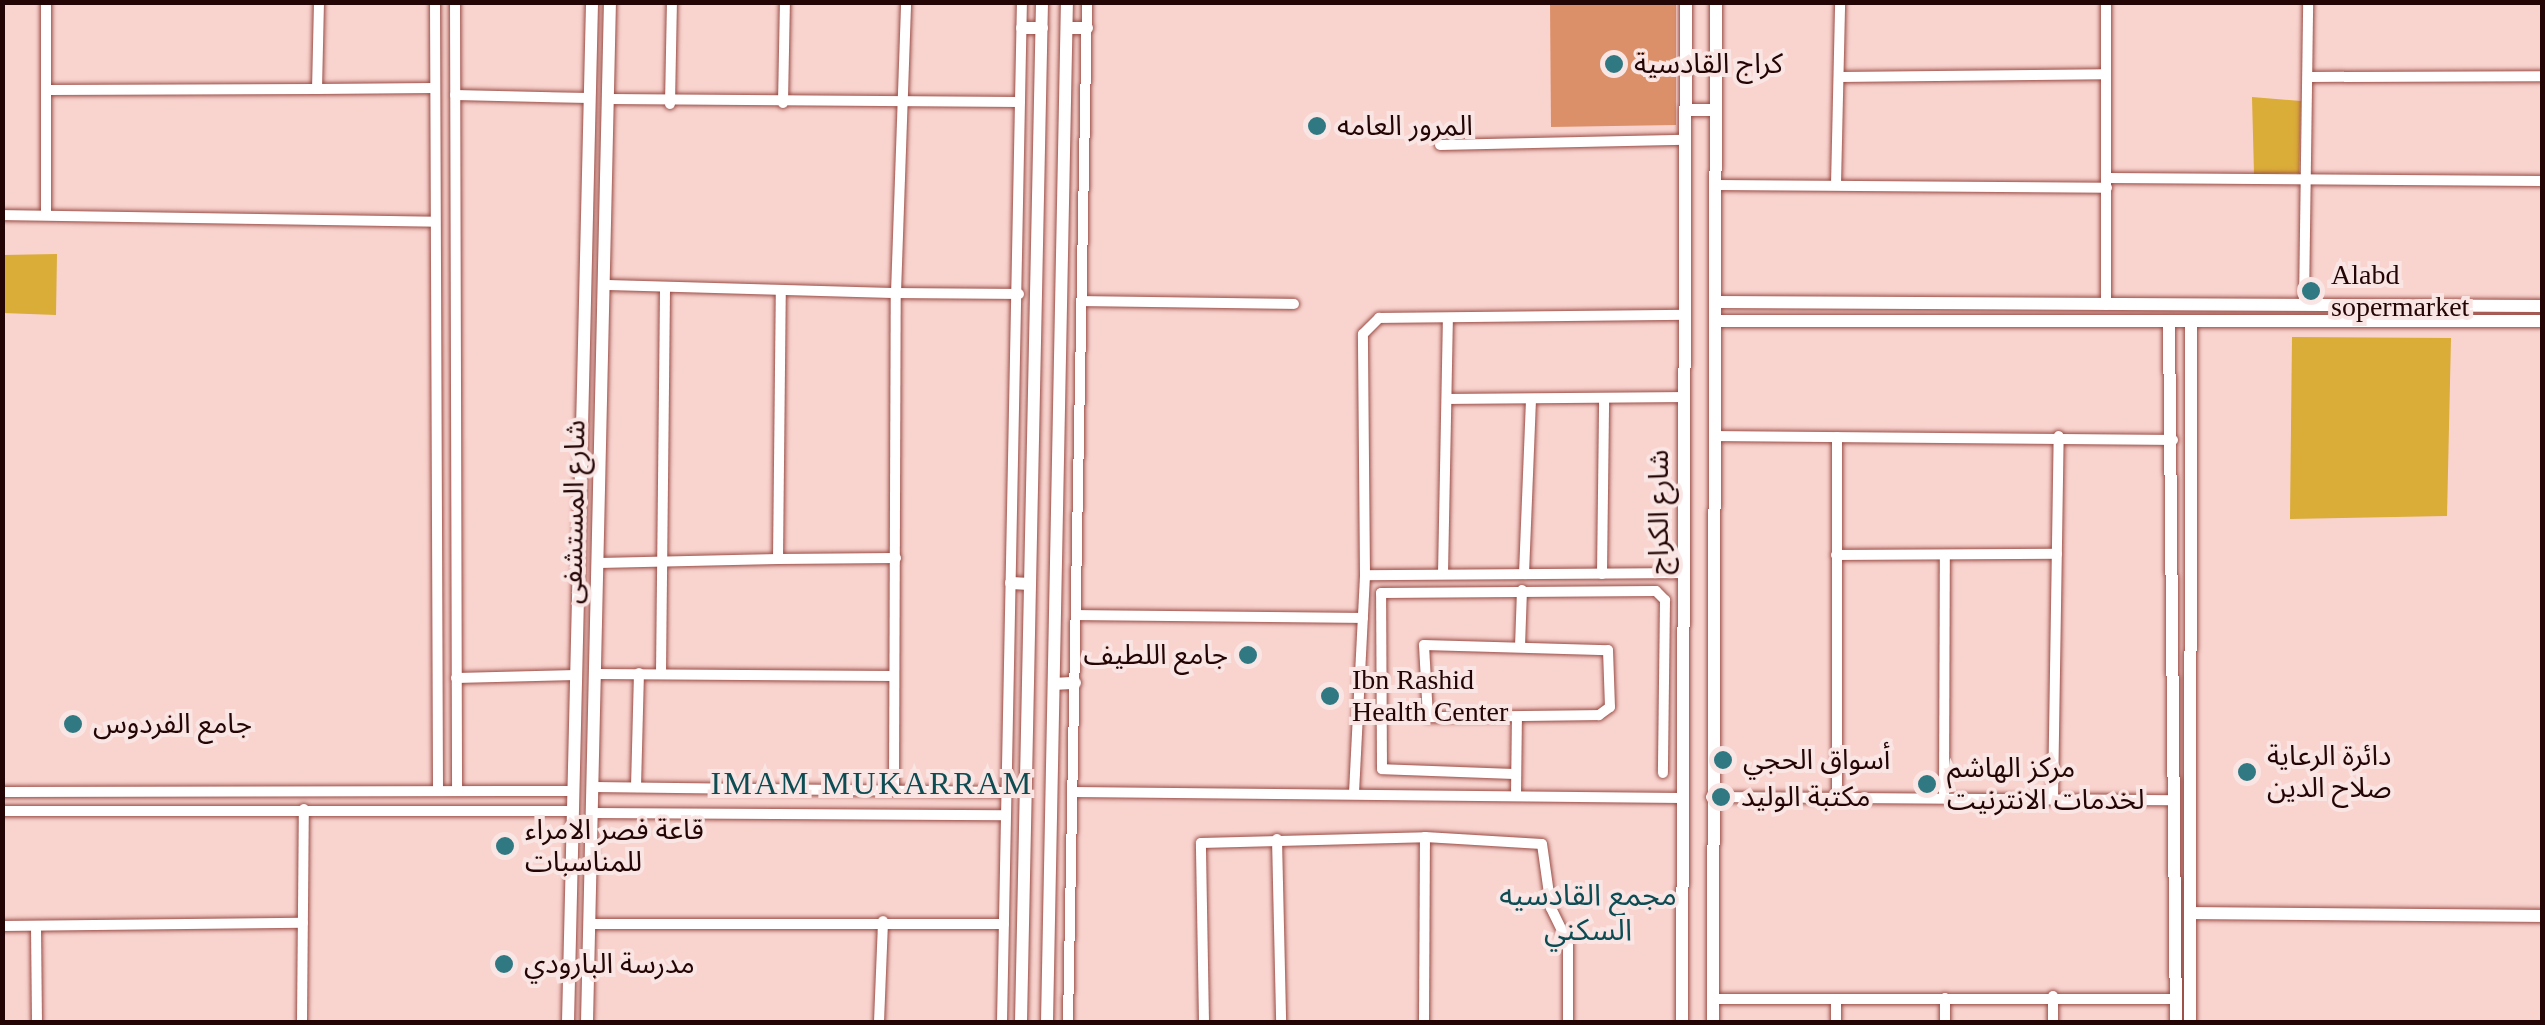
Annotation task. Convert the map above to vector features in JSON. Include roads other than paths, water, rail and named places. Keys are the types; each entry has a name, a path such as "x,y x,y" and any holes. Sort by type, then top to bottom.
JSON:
{"street":[{"path":"46,2 46,214"},
{"path":"318,90 319,2"},
{"path":"435,2 438,790"},
{"path":"455,2 457,790"},
{"name":"شارع المستشفى","path":"568,1022 592,2"},
{"name":"شارع المستشفى","path":"587,1022 610,2"},
{"path":"670,104 672,2"},
{"path":"784,103 785,2"},
{"path":"894,790 897,102 906,2"},
{"path":"1002,1022 1022,2"},
{"path":"1022,1022 1042,2"},
{"path":"1047,1022 1068,2"},
{"path":"1068,1022 1088,2"},
{"name":"شارع الكراج","path":"1682,1022 1686,2"},
{"path":"1713,1022 1716,2"},
{"path":"1836,185 1840,2"},
{"path":"2106,2 2106,304"},
{"path":"2304,302 2308,2"},
{"path":"435,19 455,18"},
{"path":"1022,28 1042,28"},
{"path":"1067,28 1087,28"},
{"path":"1839,77 2106,74"},
{"path":"2310,77 2542,76"},
{"path":"46,90 435,88"},
{"path":"455,96 589,98"},
{"path":"608,99 670,104 1020,102"},
{"path":"1686,110 1716,110"},
{"path":"1440,144 1685,140"},
{"path":"1716,185 2542,180"},
{"path":"2,215 434,222"},
{"path":"1038,232 1062,233"},
{"path":"604,286 1019,294"},
{"path":"661,673 664,287"},
{"path":"778,559 781,290"},
{"path":"1082,301 1294,304"},
{"path":"1716,302 2170,323 2354,319 2542,321"},
{"path":"2354,319 2356,303"},
{"path":"1716,320 1980,314 2106,304 2542,306"},
{"path":"1354,793 1364,575 1363,334 1379,318 1684,315"},
{"path":"1444,574 1448,319"},
{"path":"2190,1022 2191,322"},
{"path":"2170,323 2174,389 2176,1022"},
{"path":"2174,389 2190,390"},
{"path":"1448,399 1684,397"},
{"path":"1602,574 1604,398"},
{"path":"1524,574 1531,399"},
{"path":"1714,436 2174,440"},
{"path":"1836,797 1837,436"},
{"path":"2053,798 2059,436"},
{"path":"436,471 456,471"},
{"path":"580,477 600,478"},
{"path":"1944,798 1946,554"},
{"path":"1836,555 2058,554"},
{"path":"599,562 896,558"},
{"path":"1364,575 1684,574"},
{"path":"1011,584 1030,584"},
{"path":"1516,774 1382,769 1377,600 1395,589 1662,595 1663,773"},
{"path":"1520,647 1522,590"},
{"path":"1076,615 1362,618"},
{"path":"1424,645 1520,647 1608,650 1611,697 1599,715 1423,714 1424,645"},
{"path":"636,787 639,673"},
{"path":"595,674 894,676"},
{"path":"456,678 576,675"},
{"path":"1054,684 1075,684"},
{"path":"2174,714 2180,720 2190,714"},
{"path":"1516,794 1517,717"},
{"path":"2174,739 2181,732 2190,741"},
{"path":"2,792 213,787 573,791"},
{"path":"213,787 214,809"},
{"path":"593,787 1006,792"},
{"path":"339,810 340,789"},
{"path":"758,789 759,814"},
{"path":"1072,792 1682,798"},
{"path":"1711,797 2173,800"},
{"path":"302,1022 304,810"},
{"path":"2,811 572,811"},
{"path":"592,813 1005,815"},
{"path":"1424,1022 1425,837"},
{"path":"1204,1022 1198,849 1276,839 1425,837 1542,844 1552,908 1568,943 1568,1022"},
{"path":"1276,839 1281,1022"},
{"path":"1024,876 1050,876"},
{"path":"2191,914 2542,916"},
{"path":"2,926 303,922"},
{"path":"879,1022 883,922"},
{"path":"589,924 1004,924"},
{"path":"36,927 37,1022"},
{"path":"2053,996 2053,1022"},
{"path":"1946,998 1946,1022"},
{"path":"1713,999 2176,999"},
{"path":"1836,999 1836,1022"}],"place":[{"name":"كراج القادسية","path":"1614,64"},
{"name":"المرور العامه","path":"1317,126"},
{"name":"Alabd sopermarket","path":"2311,291"},
{"name":"جامع اللطیف","path":"1248,655"},
{"name":"Ibn Rashid Health Center","path":"1330,696"},
{"name":"جامع الفردوس","path":"73,724"},
{"name":"أسواق الحجي","path":"1723,760"},
{"name":"دائرة الرعاية صلاح الدين","path":"2247,772"},
{"name":"مركز الهاشم لخدمات الانترنيت","path":"1927,784"},
{"name":"مكتبة الوليد","path":"1721,797"},
{"name":"قاعة فصر الامراء للمناسبات","path":"505,846"},
{"name":"مدرسة البارودي","path":"504,964"}],"district":[{"name":"IMAM MUKARRAM","path":"872,783"},
{"name":"مجمع القادسيه السكني","path":"1588,912"}]}
